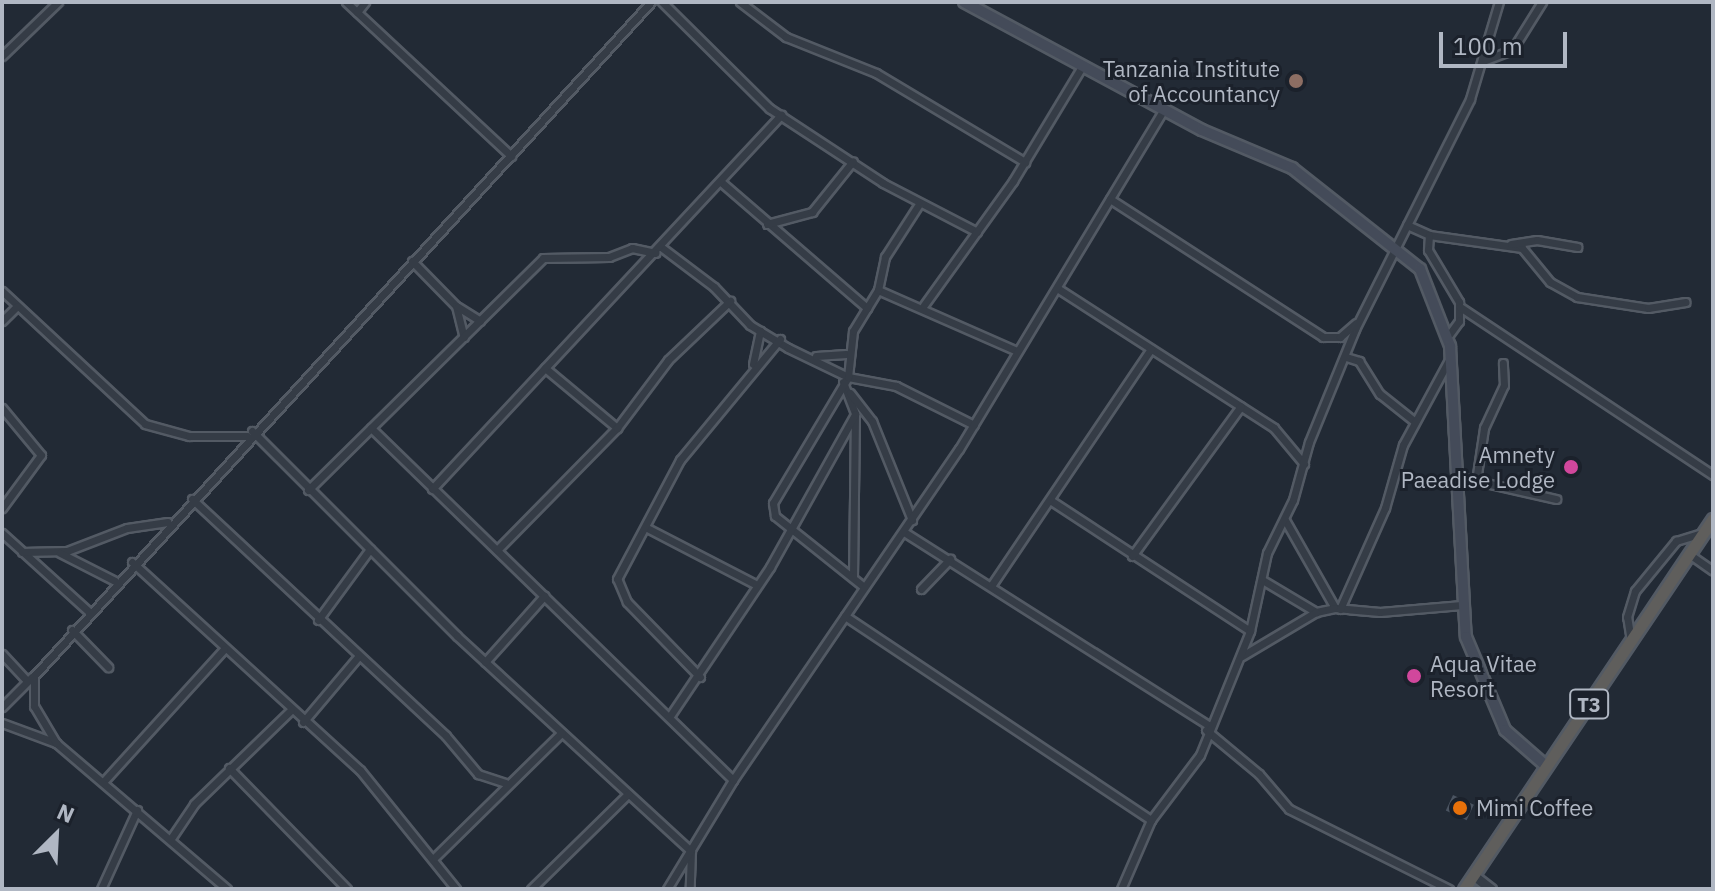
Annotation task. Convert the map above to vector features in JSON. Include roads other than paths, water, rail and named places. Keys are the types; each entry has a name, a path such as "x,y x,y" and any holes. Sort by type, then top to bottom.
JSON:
{"highway":[{"name":"T3","path":"1464,889 1713,519"}],"main road":[{"path":"964,2 1164,109 1292,168 1398,248 1432,287 1449,335 1462,605 1474,663 1505,730 1546,766"}],"street":[{"path":"2,56 58,2"},
{"path":"346,2 511,156"},
{"path":"357,12 365,2"},
{"path":"2,707 168,522 651,2"},
{"path":"662,2 781,115 919,204 977,232"},
{"path":"740,2 786,37 876,73 1025,162"},
{"path":"1121,889 1151,820 1195,766 1207,727 1250,631 1264,581 1267,553 1285,519 1365,312 1398,248 1483,61 1499,2"},
{"path":"1483,61 1512,50 1542,2"},
{"path":"924,305 1025,162 1083,65"},
{"path":"667,889 733,780 974,425 1164,109"},
{"path":"432,489 781,115"},
{"path":"767,224 812,212 853,161"},
{"path":"721,182 867,308"},
{"path":"1110,199 1323,337 1340,337 1365,312"},
{"path":"853,576 855,414 846,382 846,354 878,290 885,257 919,204"},
{"path":"1407,225 1429,235 1509,244 1526,250 1550,282 1577,297 1648,308 1686,302"},
{"path":"1429,235 1428,250 1460,307 1713,475"},
{"path":"1509,244 1537,240 1577,247"},
{"path":"308,490 549,254 658,250 730,301 760,331 780,339 788,348 813,356 846,382 872,421 912,520"},
{"path":"412,261 456,306 480,321"},
{"path":"1057,288 1274,428 1304,464"},
{"path":"878,290 924,305 1017,351"},
{"path":"2,291 145,424 179,435 250,434 485,662 691,851 690,889"},
{"path":"497,550 617,428 668,360 730,301"},
{"path":"2,321 17,306"},
{"path":"456,306 464,337"},
{"path":"1449,335 1460,307"},
{"path":"753,365 760,331"},
{"path":"700,677 618,589 617,579 647,528 680,460 753,365 780,339"},
{"path":"991,586 1151,349"},
{"path":"813,356 846,354"},
{"path":"1346,357 1359,361 1380,394 1414,421"},
{"path":"1338,608 1414,421 1451,357"},
{"path":"1476,481 1484,428 1504,385 1503,363"},
{"path":"545,368 617,428"},
{"path":"846,382 896,386 974,425"},
{"path":"846,382 773,503 775,516 864,587"},
{"path":"1132,556 1241,406"},
{"path":"2,408 41,455 2,508"},
{"path":"670,716 700,677 757,585 855,414"},
{"path":"371,428 733,780"},
{"path":"1455,476 1556,499"},
{"path":"192,499 357,658 446,736 478,774 506,783"},
{"path":"1050,500 1250,631"},
{"path":"1285,519 1338,608"},
{"path":"22,552 60,552 127,528 168,522"},
{"path":"647,528 757,585"},
{"path":"904,532 1207,727 1259,774 1289,809 1449,889"},
{"path":"2,533 88,611"},
{"path":"1631,641 1627,617 1635,591 1676,541 1704,533"},
{"path":"318,620 370,549"},
{"path":"60,552 115,581"},
{"path":"1689,554 1713,571"},
{"path":"921,589 950,559"},
{"path":"132,562 290,711 360,770 435,857 456,889"},
{"path":"1264,581 1316,612"},
{"path":"485,662 544,596"},
{"path":"1241,656 1316,612 1338,608 1462,605"},
{"path":"845,616 1151,820"},
{"path":"72,630 108,667"},
{"path":"104,781 224,649"},
{"path":"2,654 31,678 34,706 56,743"},
{"path":"303,722 357,658"},
{"path":"172,837 229,768 290,711"},
{"path":"2,723 56,743 172,837 227,889"},
{"path":"435,857 506,783 561,733"},
{"path":"229,768 347,889"},
{"path":"531,889 628,794"},
{"path":"101,889 137,810"},
{"path":"1473,875 1491,889"}],"place":[{"name":"Tanzania Institute of Accountancy","path":"1296,81"},
{"name":"Amnety Paeadise Lodge","path":"1571,467"},
{"name":"Aqua Vitae Resort","path":"1414,676"},
{"name":"Mimi Coffee","path":"1460,808"}]}
